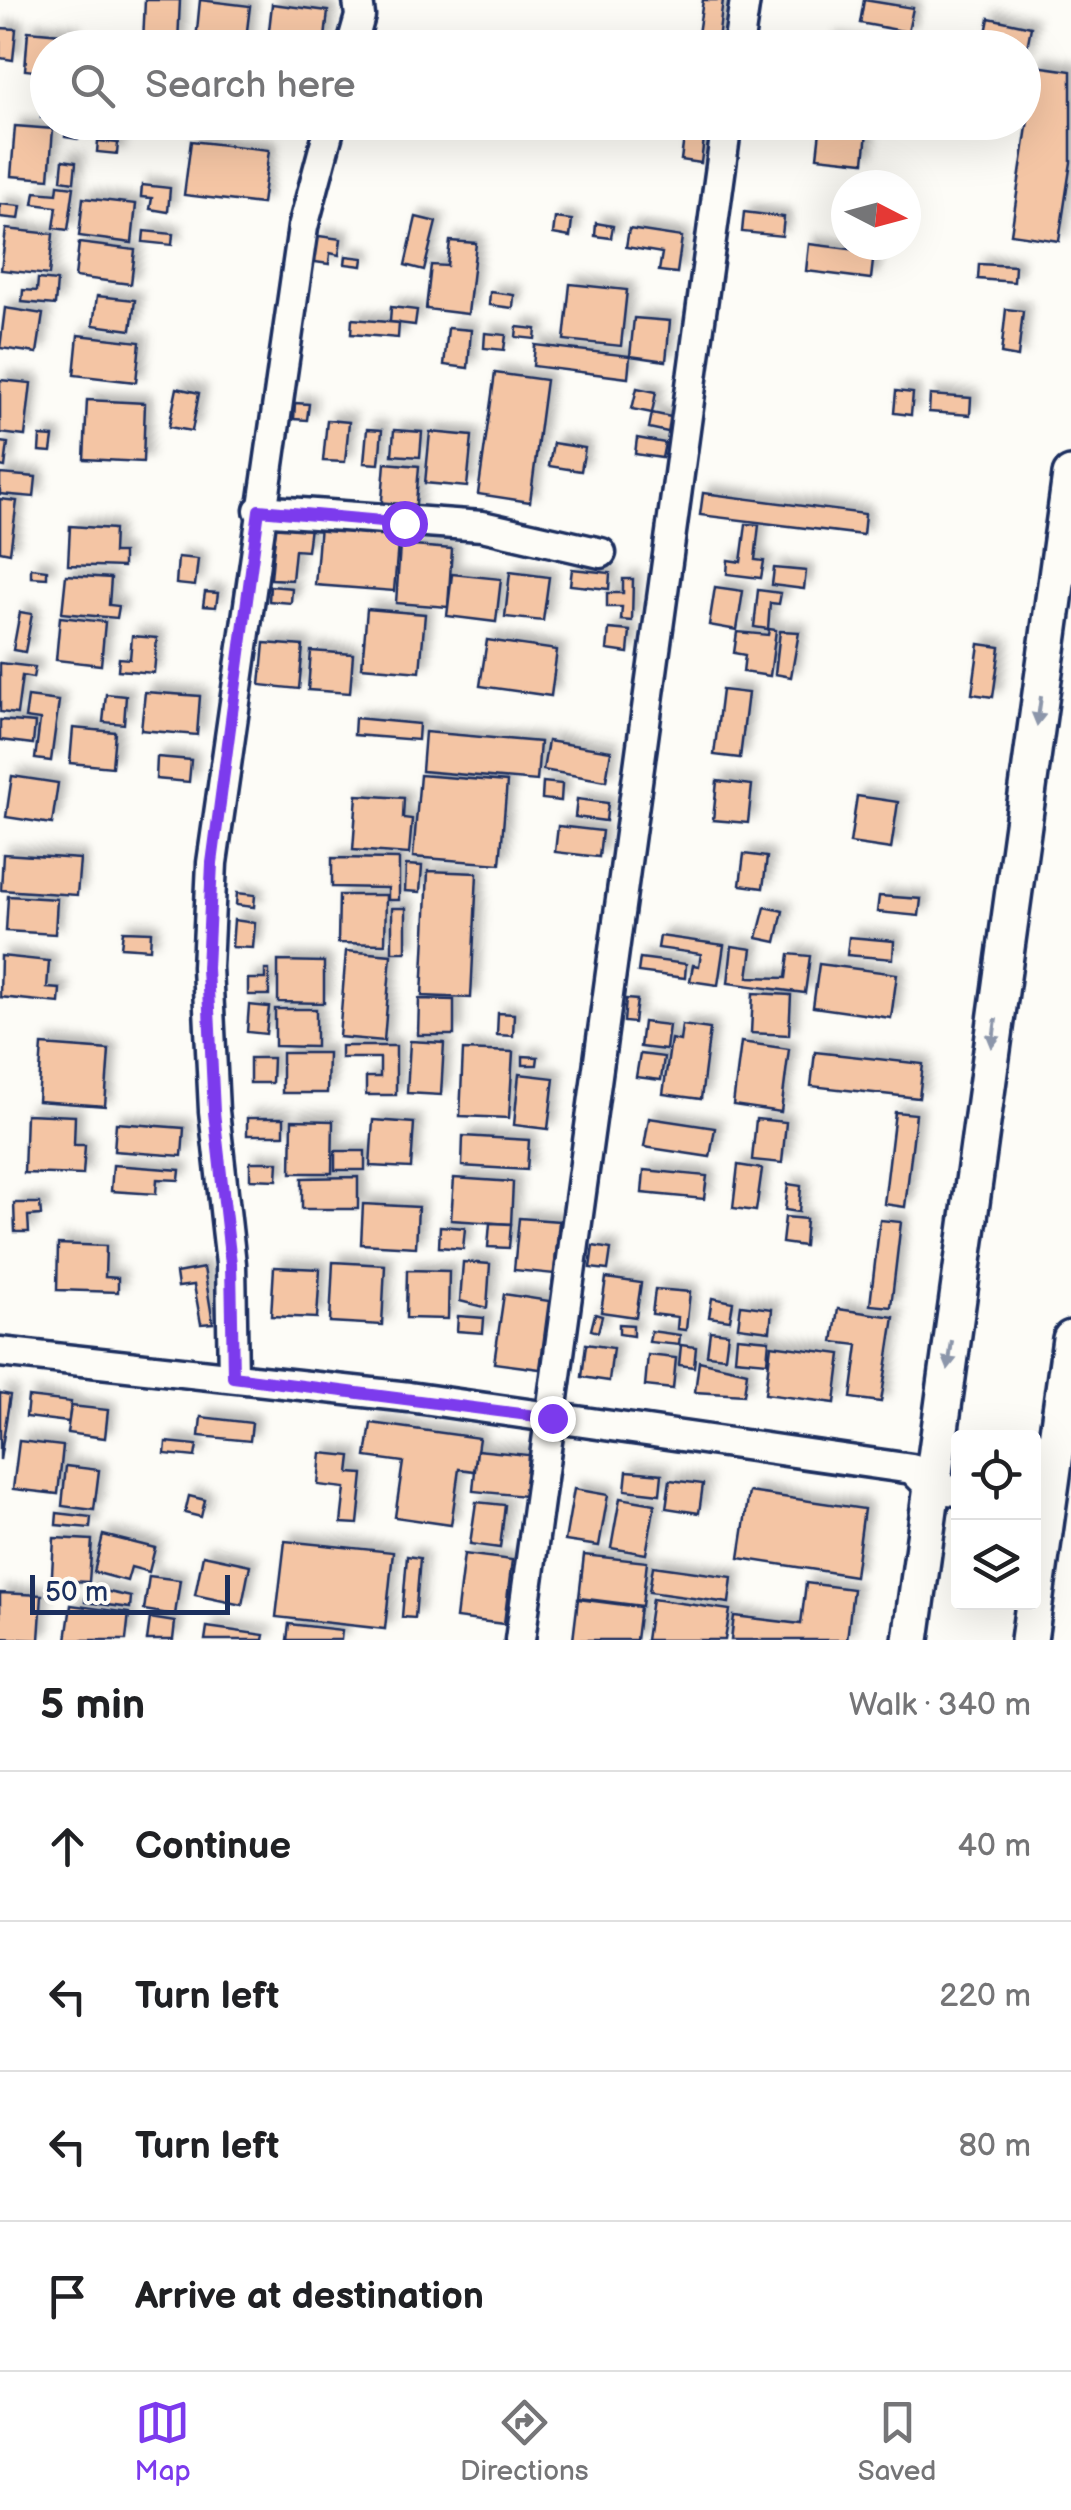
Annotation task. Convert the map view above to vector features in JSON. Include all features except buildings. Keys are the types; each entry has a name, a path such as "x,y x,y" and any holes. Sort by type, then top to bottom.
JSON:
{"main road":[{"path":"911,1640 939,1471 1071,476"},
{"path":"1030,1640 1071,1339"}],"street":[{"path":"356,30 360,16 358,0"},
{"path":"741,30 745,0"},
{"path":"233,1377 231,1264 214,1112 207,968 212,863 259,510 303,226 326,140"},
{"path":"520,1640 660,588 724,140"},
{"path":"259,510 482,526 601,553"},
{"path":"0,1352 233,1377 939,1471"}],"route":[{"path":"404,523 259,510 212,863 207,968 214,1112 231,1264 233,1377 409,1396 552,1418"}]}
